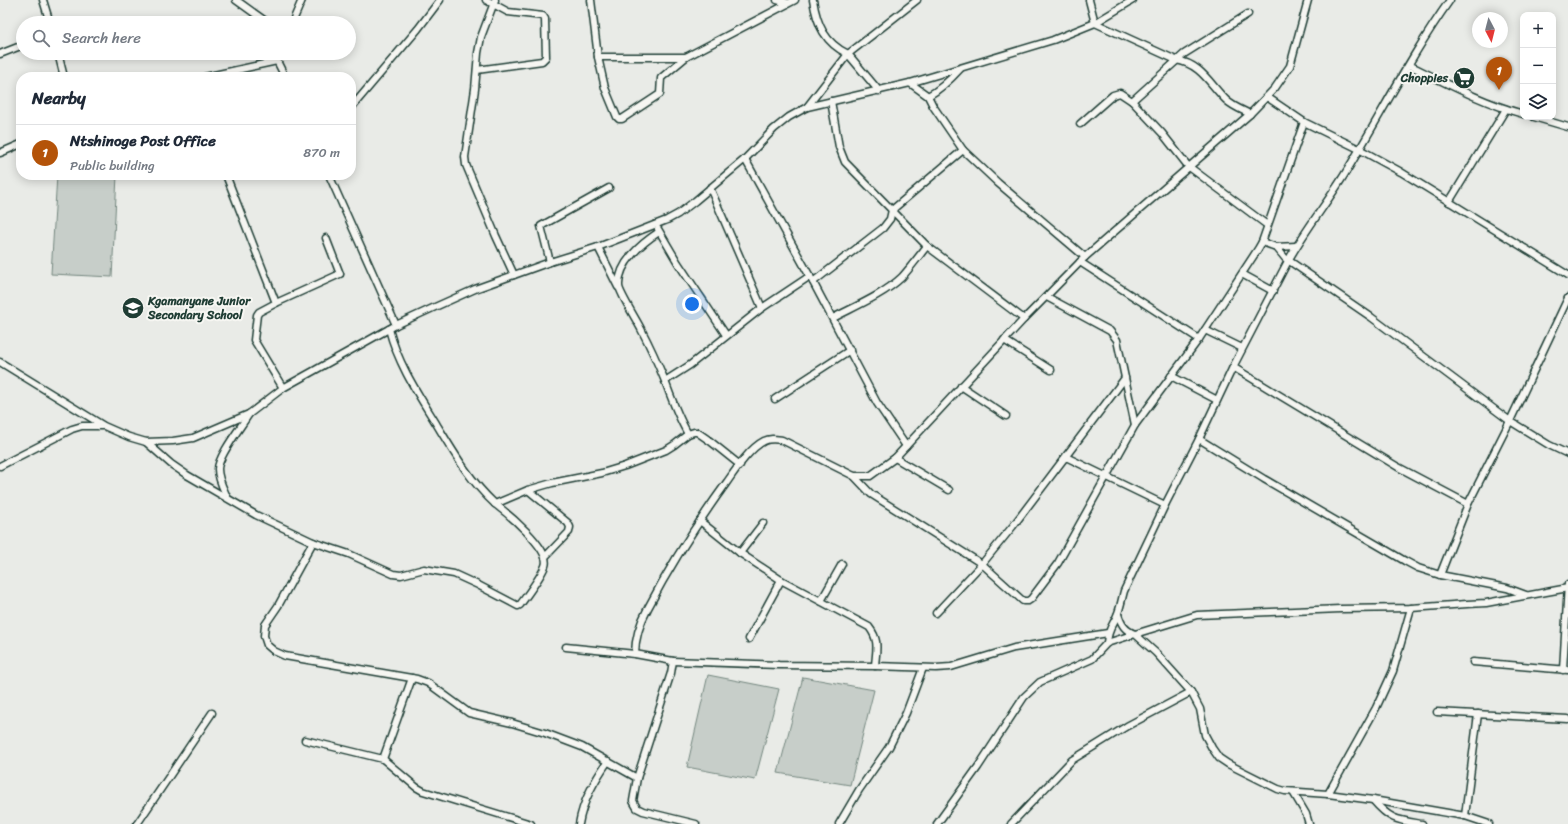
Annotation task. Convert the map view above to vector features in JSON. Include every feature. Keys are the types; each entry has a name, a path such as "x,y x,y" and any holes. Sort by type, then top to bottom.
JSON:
{"street":[{"path":"44,0 48,16"},
{"path":"236,0 258,16"},
{"path":"295,16 302,0"},
{"path":"356,102 418,29 440,0"},
{"path":"477,70 542,61 546,57 545,19 543,16 508,12 495,2 486,0"},
{"path":"591,0 598,57 606,88 619,119 622,119 660,94 661,78 686,57 795,0"},
{"path":"777,0 788,3"},
{"path":"813,0 818,20 826,37 836,48 848,54 879,90"},
{"path":"807,107 848,54 917,0"},
{"path":"1089,0 1095,22 1176,60 1185,61 1194,66 1227,101 1250,114"},
{"path":"0,362 104,426 129,438 146,442 174,442 193,438 250,414 283,388 396,325 475,289 550,262 598,247 656,225 678,214 745,159 774,129 807,107 910,83 1053,40 1095,22 1133,0"},
{"path":"854,476 865,477 875,474 895,458 1004,340 1085,257 1188,166 1250,114 1275,88 1290,66 1308,0"},
{"path":"1107,643 1108,633 1118,614 1120,601 1124,591 1242,348 1296,246 1340,182 1409,65 1450,0"},
{"path":"495,2 481,37 478,53 470,128 465,149 466,165 514,275"},
{"path":"1132,101 1176,60 1198,44 1248,14"},
{"path":"0,54 16,48"},
{"path":"598,57 686,57"},
{"path":"60,60 63,72"},
{"path":"228,72 277,61 282,72"},
{"path":"1409,65 1462,90 1506,109 1520,113"},
{"path":"928,96 939,90 960,68"},
{"path":"910,83 928,96 933,106 963,150 998,183 1085,257"},
{"path":"1080,124 1113,94 1120,93 1132,101 1162,133 1188,166 1267,225"},
{"path":"1266,97 1304,122 1359,148 1401,172 1568,275"},
{"path":"831,101 839,147 843,160 927,246 1024,319"},
{"path":"1450,202 1506,109"},
{"path":"1544,120 1568,127"},
{"path":"635,654 638,637 648,609 700,521 740,465 763,442 775,439 782,440 854,476 871,494 982,564 1023,601 1028,601 1031,599 1058,563 1135,425 1199,339 1262,242 1304,122"},
{"path":"0,153 16,146"},
{"path":"665,380 690,365 762,308 812,279 883,228 890,219 892,210 963,150"},
{"path":"745,159 812,279 877,403 906,446"},
{"path":"228,180 276,303"},
{"path":"331,180 396,325"},
{"path":"550,262 541,226 609,188"},
{"path":"710,188 762,308"},
{"path":"656,225 659,232 726,335"},
{"path":"618,287 620,276 630,257 645,241 659,232"},
{"path":"283,388 254,340 257,315 259,312 276,303 340,274 326,238"},
{"path":"1262,242 1276,247 1296,246"},
{"path":"833,318 878,294 895,282 909,269 927,246"},
{"path":"598,247 646,338 665,380 679,420 688,434"},
{"path":"1276,247 1281,255 1288,261 1371,317 1510,421 1549,445 1568,454"},
{"path":"1080,262 1199,339"},
{"path":"1242,274 1273,291"},
{"path":"1047,297 1113,333 1117,340 1135,425"},
{"path":"1440,575 1468,504 1510,421 1568,298"},
{"path":"146,442 171,464 182,471 227,496 256,515 313,542 349,554 394,574 401,575 424,568 454,574 518,606 546,565 546,557 526,531 483,493 465,470 405,372 393,344 389,329"},
{"path":"1205,330 1242,348"},
{"path":"1004,340 1051,370"},
{"path":"775,399 850,350"},
{"path":"1233,367 1392,463 1468,504"},
{"path":"1171,376 1217,400"},
{"path":"936,613 982,564 1013,526 1125,378"},
{"path":"961,386 1006,416"},
{"path":"227,496 219,480 218,468 221,458 250,414"},
{"path":"0,466 72,429 82,426 104,426"},
{"path":"495,504 528,490 552,483 602,473 625,466 666,450 688,434 697,432 740,465"},
{"path":"1199,439 1264,479 1418,568 1440,575 1507,588 1528,596"},
{"path":"1066,457 1165,505"},
{"path":"895,458 949,490"},
{"path":"528,490 568,522 570,527 569,532 546,557"},
{"path":"700,521 740,553 781,580 869,627 875,634 877,641 875,666"},
{"path":"740,553 763,523"},
{"path":"313,542 278,606 265,625 264,636 267,645 274,651 285,656 428,682 469,713 512,723 545,733 582,747 637,778"},
{"path":"821,602 842,564"},
{"path":"748,639 781,580"},
{"path":"937,824 978,767 1024,697 1040,682 1092,658 1107,643 1184,618 1207,614 1411,608 1486,603 1568,587 1565,670 1473,662"},
{"path":"1328,794 1376,708 1394,671 1411,608"},
{"path":"1118,614 1124,628 1135,634 1156,654 1191,692 1200,709 1205,735 1219,758 1228,764 1278,789 1293,792 1328,794 1373,800 1465,816 1486,824"},
{"path":"566,647 635,654 673,660 924,668 952,666 1020,647 1108,633"},
{"path":"673,660 671,673 637,778 633,793 633,801 637,808 643,811 696,824"},
{"path":"839,824 859,790 889,747 906,713 924,668"},
{"path":"383,758 412,678"},
{"path":"1011,824 1072,760 1127,726 1191,692"},
{"path":"1437,712 1568,719"},
{"path":"137,824 212,713"},
{"path":"1465,816 1478,714"},
{"path":"305,740 383,758 416,787 423,791 531,824"},
{"path":"579,824 587,796 595,780 608,761"},
{"path":"1293,792 1306,814 1309,824"},
{"path":"1373,800 1389,816 1396,819 1422,824"}],"shaded area":[{"path":"57,180 117,180 112,277 51,274"},
{"path":"708,675 779,689 755,780 687,767"},
{"path":"803,677 874,690 850,785 778,773"}],"place":[{"name":"Choppies","path":"1464,78"},
{"name":"Ntshinoge Post Office","path":"1499,90"},
{"name":"Kgamanyane Junior Secondary School","path":"133,308"}]}
